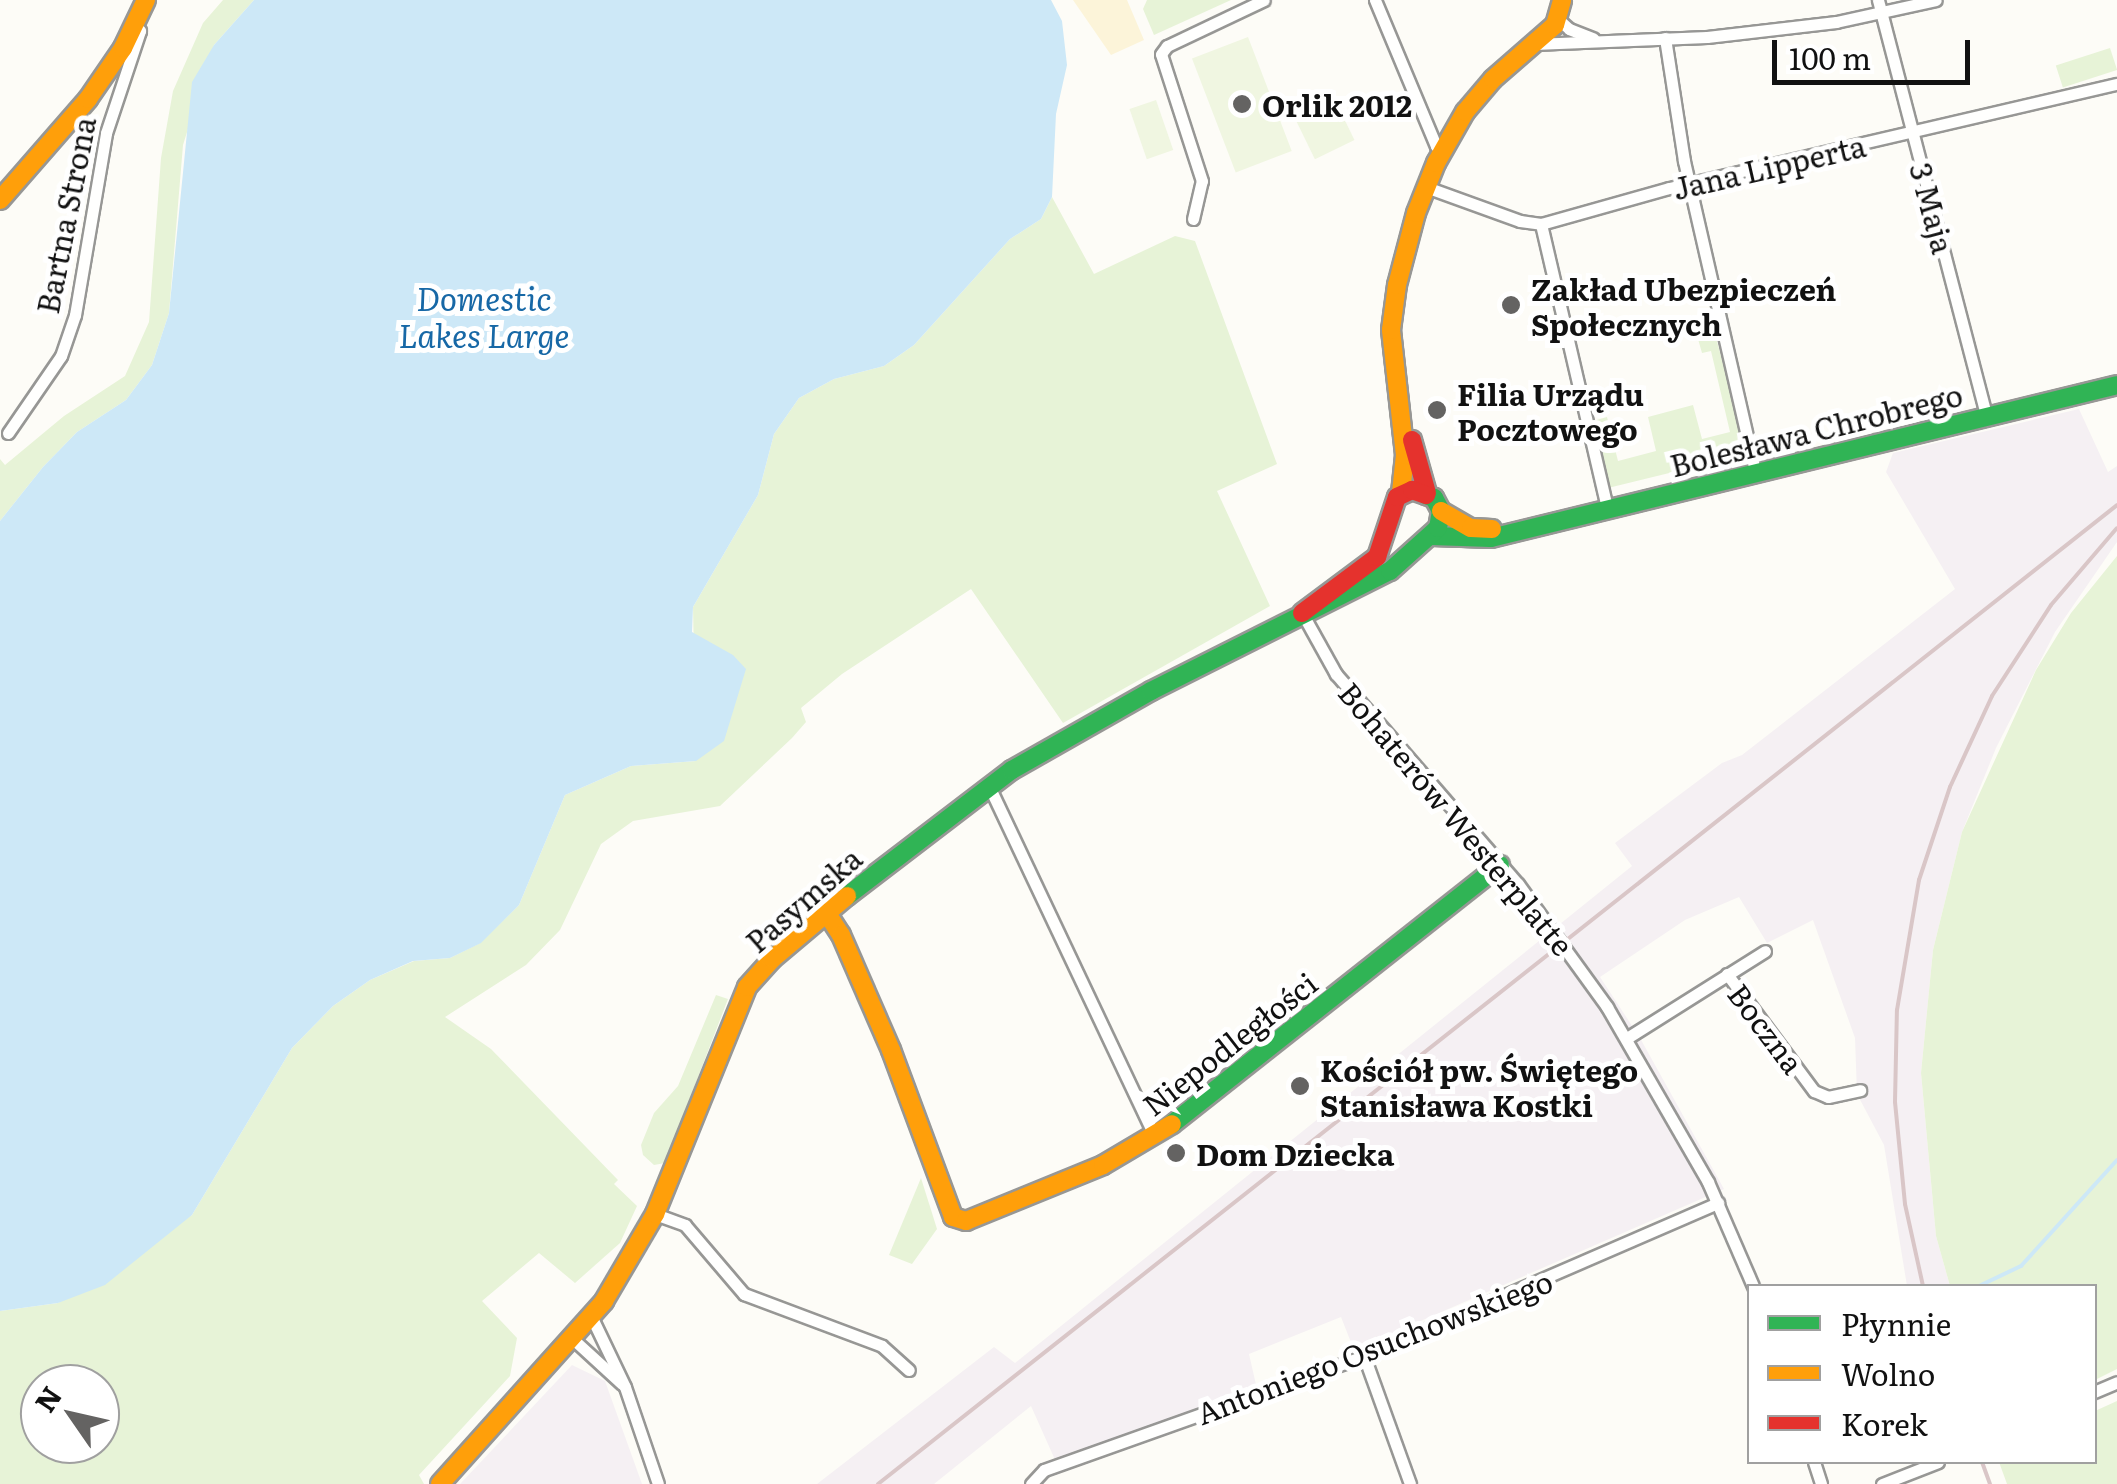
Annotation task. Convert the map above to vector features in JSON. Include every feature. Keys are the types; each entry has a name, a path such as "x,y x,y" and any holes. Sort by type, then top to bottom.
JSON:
{"main road":[{"name":"Bartna Strona","path":"135,27 146,0"},
{"path":"1530,44 1551,0"},
{"path":"1396,387 1428,493 1441,512 1425,540 1402,541 1389,525 1392,504 1401,494 1406,455 1390,357 1393,305 1426,187 1443,150 1479,95 1560,9"},
{"path":"0,200 72,121 135,27"},
{"name":"Bolesława Chrobrego","path":"1425,540 1492,538 1528,526 2117,385"},
{"path":"1401,494 1428,493"},
{"name":"Bolesława Chrobrego","path":"1441,512 1471,528 1528,526"},
{"name":"Pasymska","path":"1302,613 1376,557 1389,525"},
{"name":"Pasymska","path":"440,1484 592,1318 655,1214 743,994 772,959 988,786 1074,733 1388,572 1425,540"},
{"name":"Niepodległości","path":"826,912 842,935 892,1051 953,1217 966,1221 1103,1165 1156,1137 1500,865"}],"street":[{"path":"1193,218 1202,181 1161,54 1168,46 1264,0"},
{"path":"1375,0 1436,146 1443,150"},
{"name":"3 Maja","path":"1878,0 1986,416"},
{"path":"1530,44 1707,37 1882,15 1936,0"},
{"path":"1560,9 1569,29 1597,39"},
{"name":"Bartna Strona","path":"8,432 61,356 75,315 106,132 140,31 135,27"},
{"path":"1665,38 1689,184 1755,471"},
{"name":"Jana Lipperta","path":"1540,224 1689,184 2117,84"},
{"path":"1426,187 1540,224 1606,507"},
{"name":"Bohaterów Westerplatte","path":"1302,613 1336,674 1556,932 1627,1038 1718,1203 1752,1284"},
{"path":"988,786 1156,1137"},
{"name":"Boczna","path":"1627,1038 1765,951"},
{"name":"Boczna","path":"1727,974 1814,1091 1828,1097 1860,1090"},
{"name":"Antoniego Osuchowskiego","path":"1034,1482 1044,1470 1364,1356 1718,1203"},
{"path":"655,1214 685,1225 744,1294 882,1346 908,1370"},
{"path":"592,1318 625,1387 658,1484"},
{"path":"574,1340 625,1387"},
{"path":"1364,1356 1410,1484"},
{"path":"1882,1484 1933,1464"}],"shaded area":[{"path":"2079,409 2108,472 2117,466 2117,542 2055,632 1996,748 1962,832 1933,950 1921,1073 1936,1236 1949,1284 1907,1284 1884,1145 1857,1094 1855,1038 1813,920 1767,943 1739,897 1685,920 1600,977 1640,1038 1724,1189 1354,1350 1341,1317 1249,1354 1257,1389 1056,1462 1031,1406 934,1484 817,1484 994,1347 1015,1363 1632,866 1615,843 1722,763 1742,755 1955,589 1886,472 1893,453"},
{"path":"572,1365 605,1381 642,1484 460,1484"}],"green space":[{"path":"223,0 254,0 214,45 183,145 169,313 152,365 126,400 77,432 0,521 0,459 5,465 64,416 125,376 149,322 161,158 173,91 203,23"},
{"path":"1147,0 1231,0 1154,35 1143,9"},
{"name":"Orlik 2012","path":"1248,37 1292,151 1236,172 1192,59"},
{"path":"2110,48 2117,70 2063,87 2056,66"},
{"path":"1333,96 1354,140 1315,159 1293,115"},
{"path":"1156,100 1173,150 1147,159 1130,109"},
{"path":"1052,197 1094,274 1175,236 1195,241 1277,464 1217,491 1270,606 1063,723 971,589 842,674 801,708 806,722 720,806 633,821 601,844 560,930 526,965 445,1017 491,1049 618,1180 614,1184 637,1206 620,1243 575,1283 539,1253 482,1301 517,1338 510,1376 419,1475 424,1484 0,1484 0,1311 58,1303 192,1215 292,1048 333,1006 370,980 414,961 450,958 480,943 519,905 565,795 631,766 696,761 693,607 758,495 774,434 799,398 834,379 884,366 914,345 1010,239 1041,219"},
{"path":"1710,315 1747,454 1608,488 1593,421 1607,417 1618,461 1656,451 1648,417 1693,405 1702,439 1730,432 1711,351 1702,353 1696,332 1705,329 1703,316"},
{"path":"2117,556 2117,1369 2097,1379 2097,1284 1949,1284 1936,1236 1921,1073 1933,950 1962,832 2036,670 2071,613"},
{"path":"716,995 728,999 665,1163 654,1165 643,1155 641,1145 654,1113 678,1086"},
{"path":"921,1178 937,1229 912,1264 889,1255"},
{"path":"2117,1401 2117,1484 2007,1484 2000,1464 2097,1464 2097,1410"}],"sand":[{"path":"1073,0 1127,0 1144,40 1111,55"}],"water":[{"name":"Domestic Lakes Large","path":"254,0 1051,0 1062,21 1067,65 1056,114 1052,197 1041,219 1010,239 914,345 884,366 834,379 799,398 774,434 758,495 693,607 692,632 733,655 746,669 724,741 696,761 631,766 565,795 519,905 481,943 450,958 413,961 370,980 333,1006 292,1048 192,1215 105,1285 58,1303 0,1311 0,521 77,432 126,400 152,365 169,313 192,82 214,45"}],"waterway":[{"path":"1983,1284 2021,1266 2117,1160"}],"railway":[{"path":"878,1484 2117,505"},
{"path":"1923,1284 1905,1204 1895,1102 1897,1010 1919,880 1950,787 1992,696 2051,605 2117,528"},
{"path":"1983,1464 1990,1484"}],"traffic: fast":[{"path":"1432,536 1491,538 2117,385"},
{"path":"847,896 1012,770 1151,691 1390,571 1438,528 1441,511 1434,498 1426,495"},
{"path":"1172,1124 1500,865"}],"traffic: slow":[{"path":"0,200 88,99 123,48 146,0"},
{"path":"1401,493 1405,455 1391,330 1397,285 1416,213 1436,163 1465,112 1493,79 1555,25 1562,0"},
{"path":"1441,511 1471,528 1492,529"},
{"path":"440,1484 604,1301 655,1214 747,987 772,959 847,896"},
{"path":"826,912 841,935 891,1050 953,1217 966,1221 1103,1165 1172,1124"}],"traffic: jam":[{"path":"1412,440 1427,493"},
{"path":"1302,613 1377,557 1397,497 1412,490 1426,495"}],"place":[{"name":"Orlik 2012","path":"1242,104"},
{"name":"Zakład Ubezpieczeń Społecznych","path":"1511,305"},
{"name":"Filia Urządu Pocztowego","path":"1437,410"},
{"name":"Kościół pw. Świętego Stanisława Kostki","path":"1300,1086"},
{"name":"Dom Dziecka","path":"1176,1153"}]}
